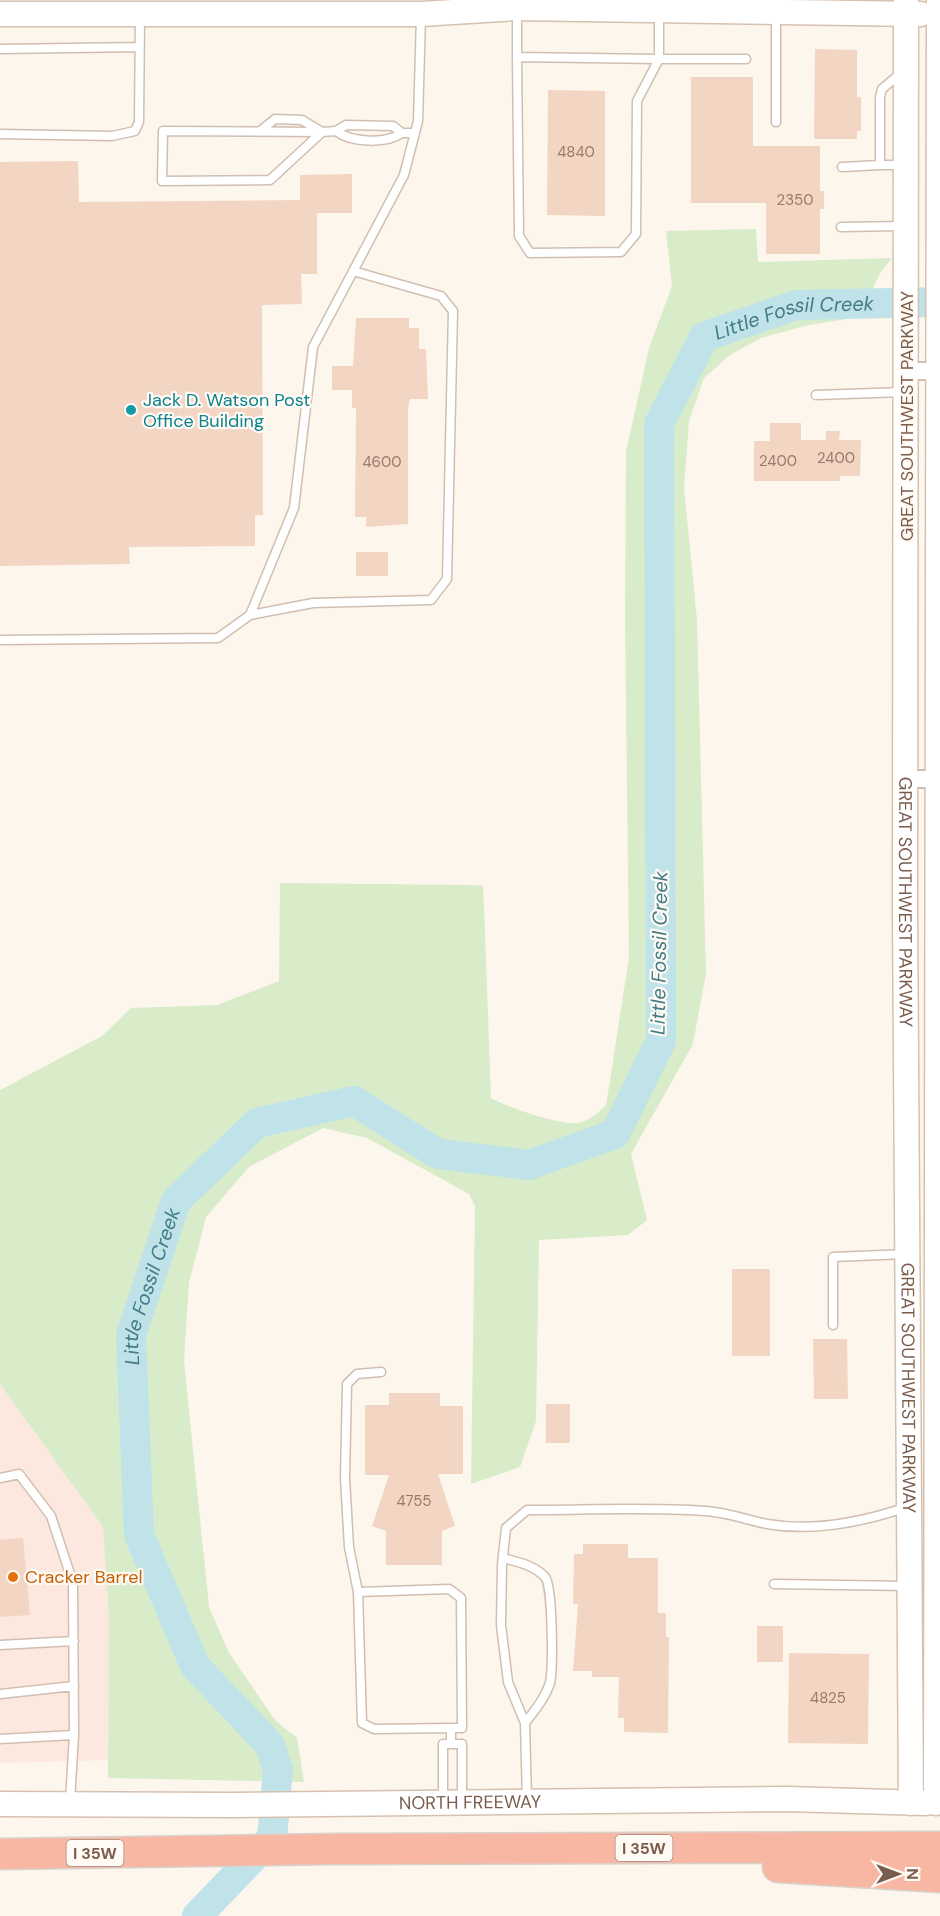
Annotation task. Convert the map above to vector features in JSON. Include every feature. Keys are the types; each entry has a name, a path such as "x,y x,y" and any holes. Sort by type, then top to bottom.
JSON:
{"highway":[{"name":"I 35W","path":"0,1854 340,1849 940,1847"},
{"path":"340,1849 373,1864 804,1867 940,1877"}],"street":[{"path":"0,14 140,14 421,7 517,8 659,5 776,11 906,7 939,10"},
{"name":"GREAT SOUTHWEST PARKWAY","path":"906,7 906,779 911,1803"},
{"name":"GREAT SOUTHWEST PARKWAY","path":"938,1803 939,10"},
{"path":"907,373 939,365"},
{"path":"906,779 938,779"},
{"path":"938,1232 909,1251 938,1267"},
{"name":"NORTH FREEWAY","path":"0,1804 232,1805 787,1799 938,1803"}],"lane":[{"path":"517,8 519,236 530,253 621,252 636,234 637,100 659,58 659,5"},
{"path":"250,615 294,508 313,347 404,175 418,121 421,7"},
{"path":"776,11 776,122"},
{"path":"0,134 112,135 135,131 139,122 140,14"},
{"path":"0,49 140,47"},
{"path":"517,57 746,59"},
{"path":"879,165 882,89 906,69"},
{"path":"322,132 270,180 162,181 163,131 259,132 275,119 302,120 322,132 336,131 346,125 393,126 402,133"},
{"path":"336,131 346,139 393,139 402,133 415,133"},
{"path":"843,167 906,165"},
{"path":"841,227 907,226"},
{"path":"0,640 218,638 250,615 314,603 431,600 447,579 453,311 441,296 353,271"},
{"path":"816,395 907,373"},
{"path":"832,1325 832,1257 909,1251"},
{"path":"358,1592 448,1589 461,1598 462,1728 374,1729 362,1723 358,1592 349,1547 345,1478 347,1384 357,1374 381,1372"},
{"path":"0,1478 19,1474 51,1516 74,1583 74,1735 70,1804"},
{"path":"527,1801 525,1723 508,1682 501,1625 506,1528 527,1510 707,1511 770,1524 807,1525 843,1524 875,1518 910,1506"},
{"path":"503,1558 534,1568 547,1578 551,1594 550,1681 543,1699 525,1723"},
{"path":"774,1584 909,1586"},
{"path":"0,1645 74,1641"},
{"path":"0,1694 74,1686"},
{"path":"450,1728 451,1743"},
{"path":"0,1739 74,1735"},
{"path":"451,1743 462,1744 453,1802 443,1744 451,1743"}],"shaded area":[{"path":"0,1384 103,1527 109,1619 108,1760 0,1763"}],"green space":[{"path":"756,229 758,262 892,258 880,273 860,317 809,325 761,338 730,355 704,378 689,421 684,488 697,620 706,974 693,1044 631,1154 647,1220 628,1235 539,1240 536,1421 520,1467 471,1484 475,1206 469,1194 367,1138 323,1128 249,1167 206,1217 189,1283 184,1361 209,1607 229,1653 275,1720 297,1738 304,1782 108,1778 109,1619 103,1527 0,1384 0,1090 102,1036 131,1008 217,1005 279,981 280,883 470,885 483,886 491,1098 536,1116 574,1123 588,1119 606,1106 629,957 625,619 626,452 649,348 672,286 666,231"}],"building":[{"path":"815,49 857,50 857,97 861,97 861,131 857,131 857,139 814,139"},
{"path":"691,77 753,77 753,146 820,146 820,191 824,191 824,209 820,209 820,254 766,254 766,203 691,203"},
{"path":"548,90 605,91 605,216 547,215"},
{"name":"Jack D. Watson Post Office Building","path":"78,161 79,202 300,200 300,175 352,174 352,213 317,213 317,274 301,274 302,304 262,305 263,515 255,515 255,546 129,547 130,564 0,566 0,162"},
{"path":"356,318 409,318 409,328 419,328 419,349 426,349 428,399 410,399 408,408 408,524 366,527 366,517 355,517 356,408 352,408 352,390 332,390 332,366 353,366"},
{"path":"770,423 801,423 801,440 826,440 826,431 840,431 839,440 861,440 860,476 840,476 840,481 754,481 754,441 770,441"},
{"path":"356,552 388,552 388,576 356,576"},
{"path":"732,1269 770,1269 770,1356 732,1356"},
{"path":"813,1339 847,1339 848,1399 814,1399"},
{"path":"389,1393 440,1393 440,1406 463,1406 463,1474 438,1474 455,1526 442,1531 442,1565 386,1565 386,1531 372,1526 389,1475 365,1475 365,1405 389,1405"},
{"path":"546,1404 570,1404 570,1443 546,1443"},
{"name":"Cracker Barrel","path":"23,1538 30,1615 0,1617 0,1540"},
{"path":"583,1544 628,1544 628,1558 658,1558 658,1613 666,1613 666,1637 669,1637 668,1733 624,1732 624,1718 618,1718 619,1677 592,1677 592,1671 573,1671 578,1604 573,1604 574,1554 583,1554"},
{"path":"757,1626 783,1626 783,1662 757,1662"},
{"path":"789,1653 869,1654 868,1744 788,1743"}],"waterway":[{"name":"Little Fossil Creek","path":"197,1916 272,1838 278,1770 270,1745 195,1666 139,1535 131,1335 176,1201 257,1123 354,1101 438,1154 529,1165 615,1134 661,1041 659,424 704,337 796,305 940,302"}],"place":[{"name":"Jack D. Watson Post Office Building","path":"131,410"},
{"name":"Cracker Barrel","path":"13,1577"}]}
